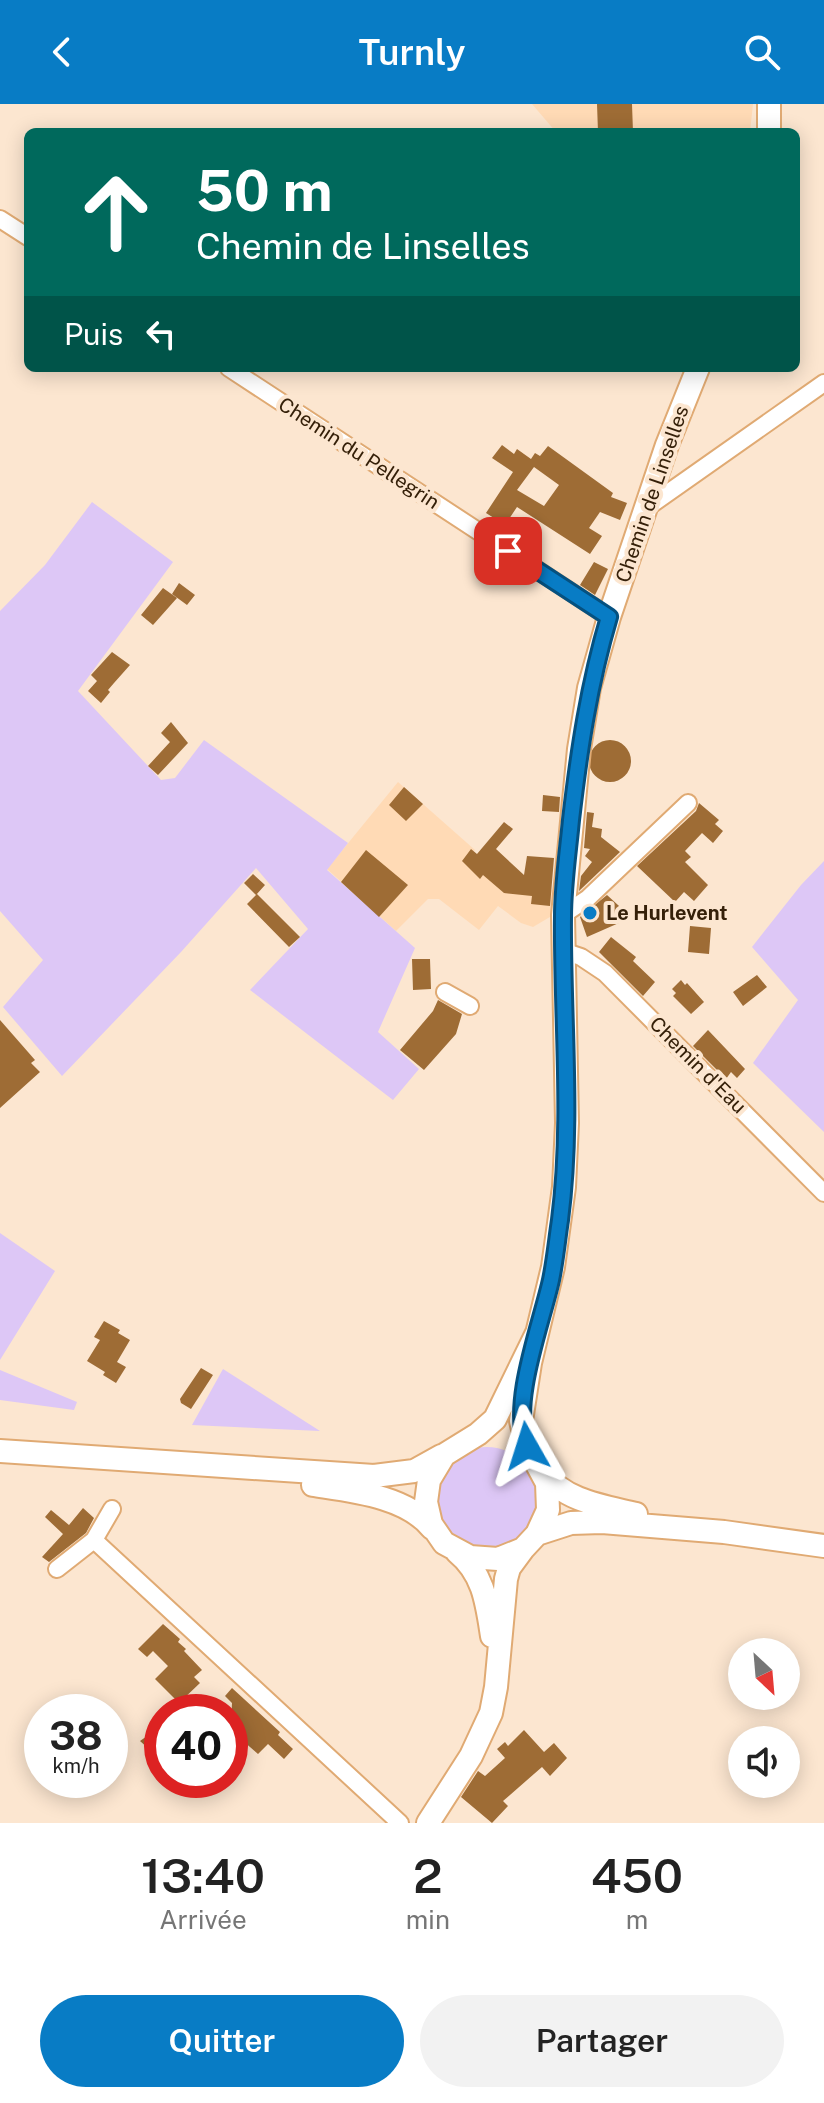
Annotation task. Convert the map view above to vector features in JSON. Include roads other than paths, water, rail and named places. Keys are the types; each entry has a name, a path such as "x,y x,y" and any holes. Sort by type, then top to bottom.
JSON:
{"street":[{"path":"769,104 769,128"},
{"path":"0,219 24,234"},
{"name":"Chemin du Pellegrin","path":"235,372 609,617"},
{"name":"Chemin de Linselles","path":"537,1333 553,1267 566,1168 563,915 582,730 589,688 609,617 645,509 696,372"},
{"path":"645,509 824,383"},
{"path":"563,915 588,898 688,803"},
{"name":"Chemin d'Eau","path":"563,951 581,957 605,973 824,1193"},
{"path":"445,992 470,1006"},
{"path":"0,1451 388,1476 414,1471 495,1419 537,1333"},
{"path":"428,1823 487,1725 496,1687 509,1568 546,1516 549,1503 547,1483 524,1439 521,1421 537,1333"},
{"path":"435,1531 427,1510 427,1487 435,1466 460,1444 492,1437 507,1440 525,1450 556,1488 575,1497 724,1532"},
{"path":"202,1465 376,1498 413,1511 473,1567 482,1586 497,1661"},
{"path":"57,1569 94,1540 112,1509"},
{"path":"456,1552 491,1560 504,1557 555,1526 586,1522 724,1532 824,1546"},
{"path":"94,1540 400,1823"}],"place":[{"name":"Le Hurlevent","path":"590,913"}]}
